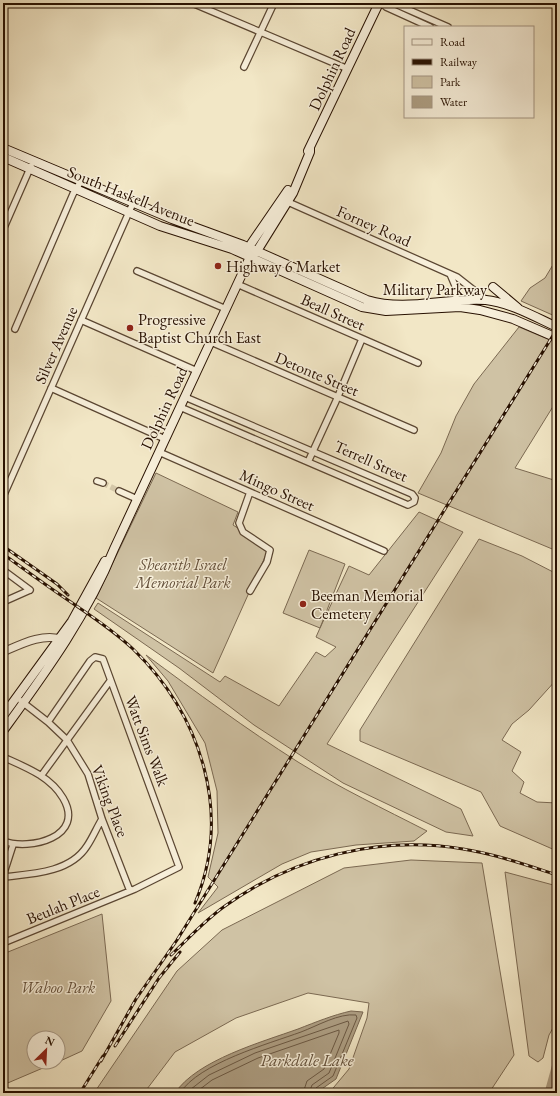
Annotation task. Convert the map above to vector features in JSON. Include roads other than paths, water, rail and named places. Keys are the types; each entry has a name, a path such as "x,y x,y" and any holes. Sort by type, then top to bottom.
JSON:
{"main road":[{"name":"Dolphin Road","path":"249,247 286,196 379,3"},
{"name":"Dolphin Road","path":"63,639 89,604 250,257 258,251 288,202 306,163 310,152 310,147"},
{"name":"South Haskell Avenue","path":"3,148 172,219 249,247"},
{"name":"South Haskell Avenue","path":"3,158 168,229 220,245 250,257"},
{"path":"168,229 172,219"},
{"name":"Military Parkway","path":"249,247 376,303 403,306 458,304 501,314 557,338"},
{"path":"249,247 250,257"},
{"name":"Military Parkway","path":"250,257 342,299 373,309 404,311 487,300 520,310 557,327"},
{"path":"492,287 520,310"},
{"path":"3,716 63,639"},
{"path":"3,731 23,703 63,639"}],"street":[{"path":"192,3 348,69"},
{"path":"244,67 274,3"},
{"path":"382,3 386,8 428,26"},
{"path":"393,3 446,26"},
{"path":"3,230 34,161"},
{"path":"15,329 80,181"},
{"name":"Forney Road","path":"288,202 457,277 478,295 487,300"},
{"name":"Silver Avenue","path":"3,497 133,203"},
{"path":"137,271 226,309"},
{"path":"449,274 456,288 458,304"},
{"name":"Beall Street","path":"237,284 418,363"},
{"path":"81,320 197,371"},
{"path":"308,462 362,339"},
{"name":"Detonte Street","path":"211,342 414,430"},
{"path":"51,388 165,439"},
{"name":"Terrell Street","path":"180,407 408,505 414,502 415,496 412,494 185,397"},
{"name":"Mingo Street","path":"159,452 384,551"},
{"path":"119,491 137,499"},
{"path":"250,492 239,523 243,532 270,550 267,562 250,591"},
{"path":"3,570 30,590 3,602"},
{"path":"3,652 40,638 63,639"},
{"name":"Watt Sims Walk","path":"48,722 93,658 98,657 102,659 179,865 178,869 131,890"},
{"path":"41,776 110,681"},
{"name":"Viking Place","path":"16,698 48,722 67,740 88,774 102,818 131,890"},
{"path":"3,757 41,776 54,787 63,799 67,809 66,823 59,833 46,841 37,844 13,844 3,841"},
{"path":"13,844 3,876 39,873 69,862 87,847 102,818"},
{"name":"Beulah Place","path":"3,943 131,890"}],"water":[{"name":"Parkdale Lake","path":"351,1011 363,1012 336,1079 316,1093 175,1093 185,1081 198,1071 231,1054 324,1019"}],"waterway":[{"path":"549,1093 557,1064"}],"tunnel":[{"path":"103,483 119,491"}],"railway":[{"path":"101,1061 136,999 177,940 557,329"},
{"path":"3,546 57,584 68,595"},
{"path":"3,554 117,635 133,649 157,675 177,704 193,735 204,767 210,800 211,835 206,869 195,903"},
{"path":"171,955 211,917 251,889 279,874 338,854 369,848 400,845 432,845 487,854 557,875"},
{"path":"115,1046 159,978 180,952"},
{"path":"80,1093 103,1056"}],"place":[{"name":"Highway 6 Market","path":"218,266"},
{"name":"Progressive Baptist Church East","path":"130,328"},
{"name":"Beeman Memorial Cemetery","path":"303,604"}],"park label":[{"name":"Shearith Israel Memorial Park","path":"183,573"},
{"name":"Wahoo Park","path":"58,987"}]}
